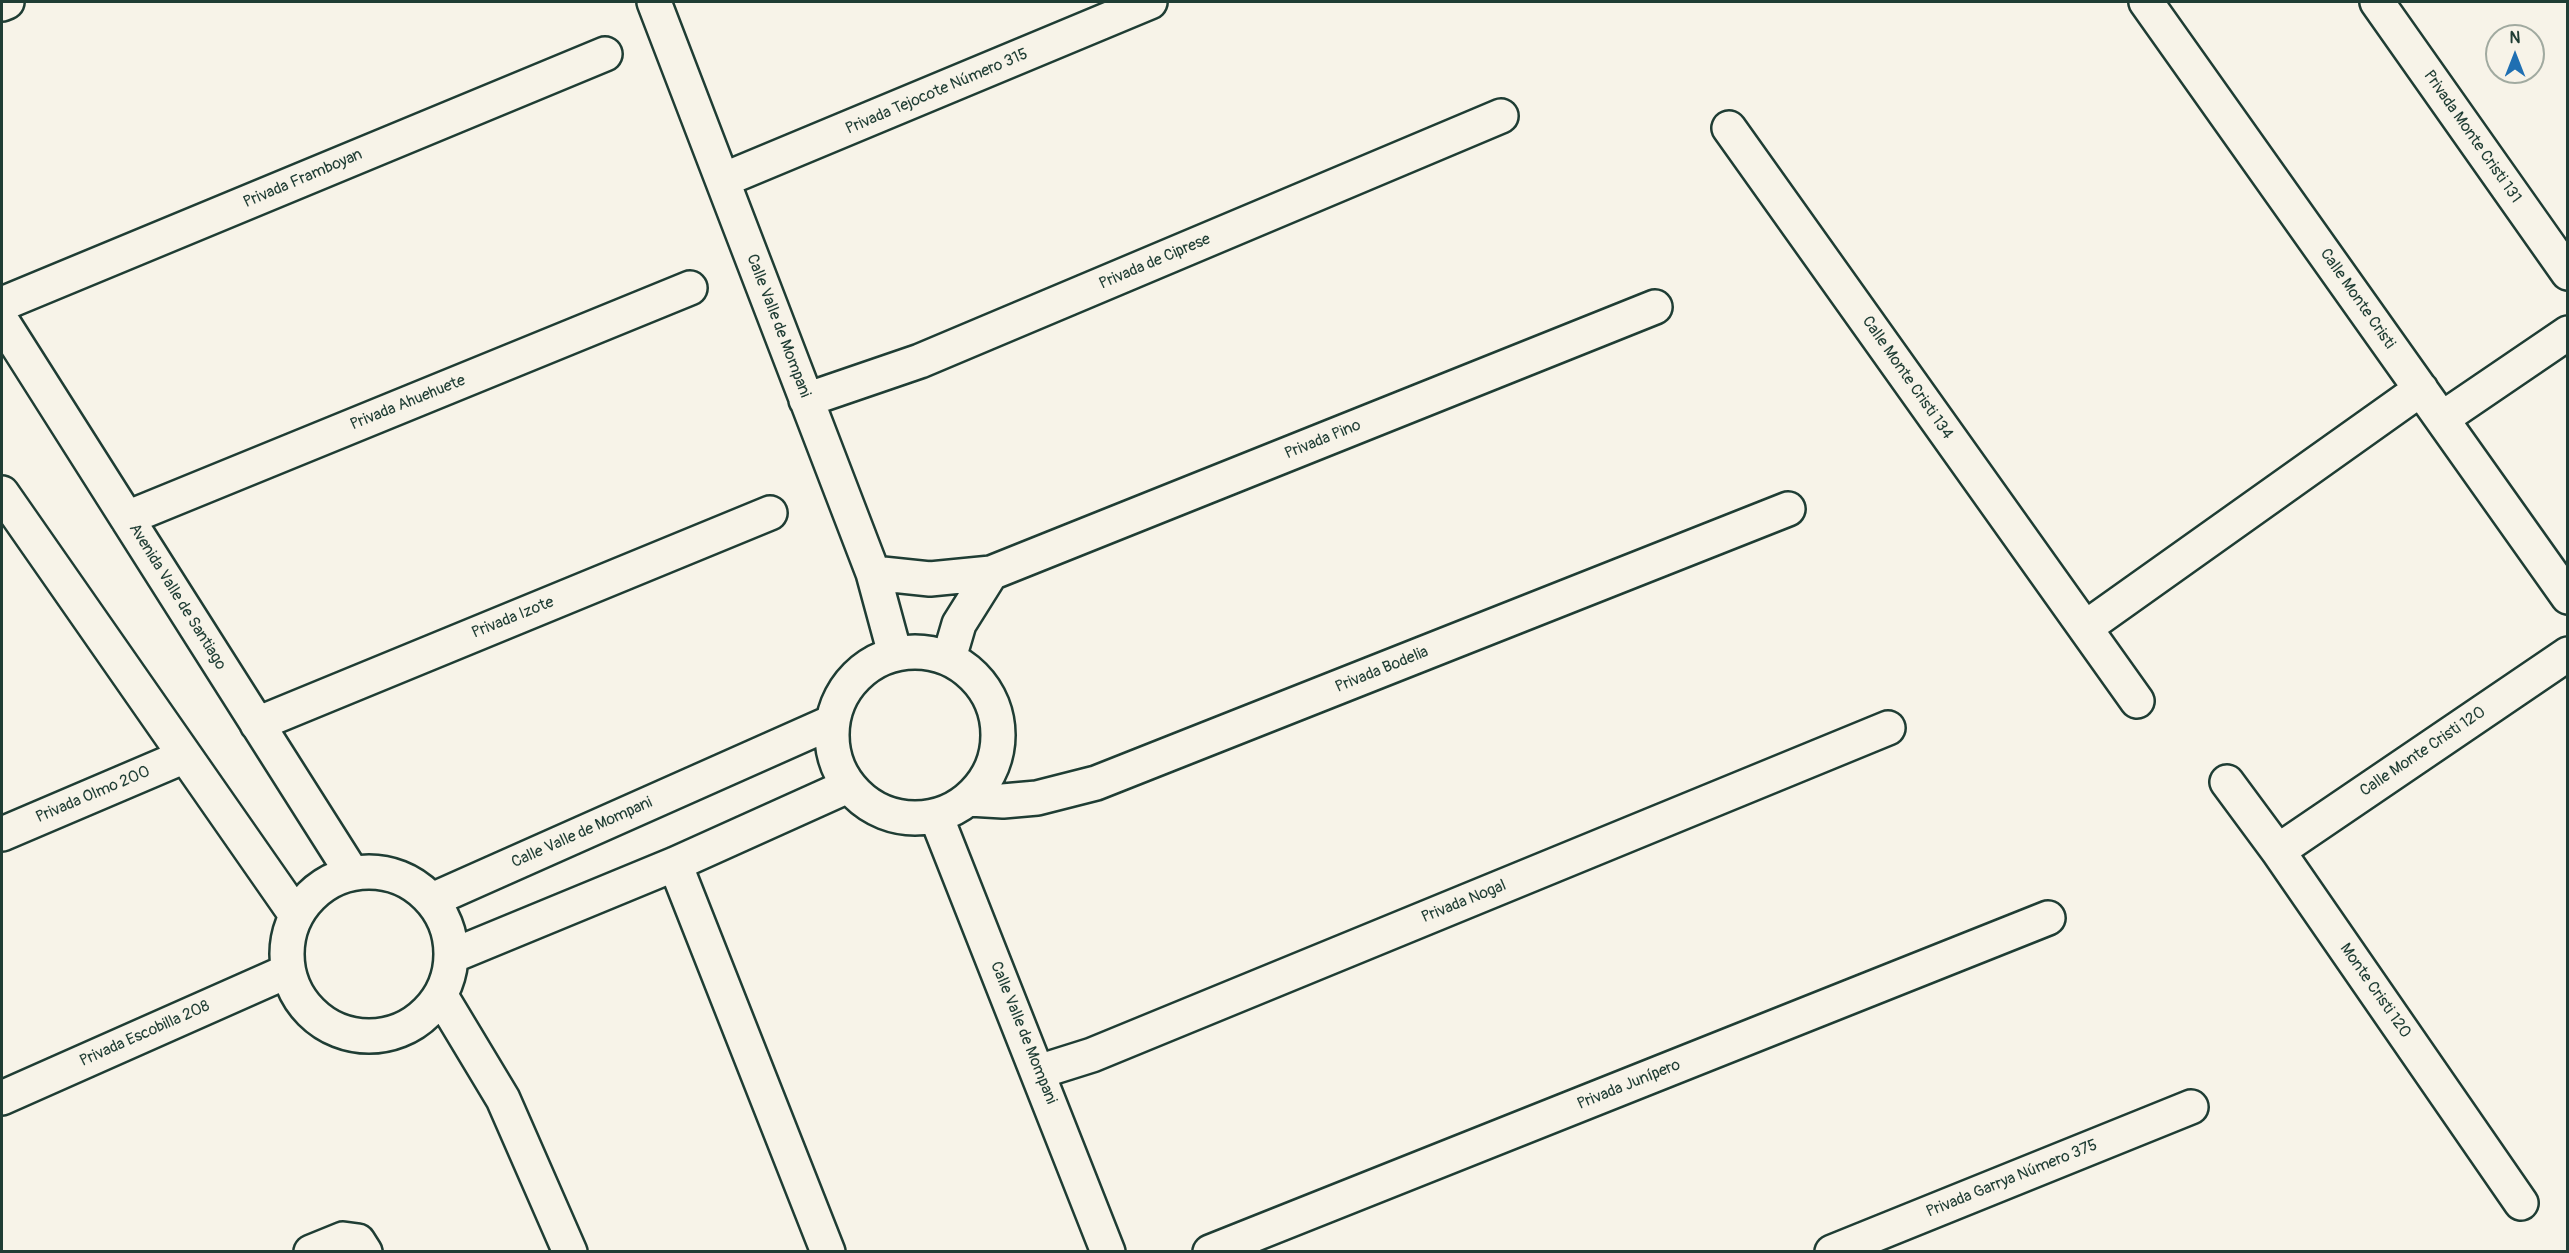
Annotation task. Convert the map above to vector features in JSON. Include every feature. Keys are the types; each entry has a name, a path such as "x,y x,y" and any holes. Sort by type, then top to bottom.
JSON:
{"street":[{"path":"2,4 7,2"},
{"name":"Calle Valle de Mompani","path":"654,2 873,573 895,654"},
{"name":"Privada Tejocote Número 315","path":"723,180 1150,2"},
{"name":"Calle Monte Cristi","path":"2146,2 2568,597"},
{"name":"Privada Monte Cristi 131","path":"2377,2 2568,273"},
{"name":"Privada Framboyan","path":"2,304 605,54"},
{"name":"Privada de Ciprese","path":"806,400 920,361 1501,116"},
{"name":"Calle Monte Cristi 134","path":"1730,128 2137,702"},
{"name":"Privada Ahuehuete","path":"127,518 690,288"},
{"name":"Privada Pino","path":"873,573 930,579 991,573 1655,307"},
{"name":"Avenida Valle de Santiago","path":"2,321 352,873"},
{"path":"2443,418 2568,333"},
{"path":"2085,628 2421,389"},
{"name":"Privada Bodelia","path":"969,799 1003,801 1037,798 1096,783 1788,509"},
{"path":"6,510 185,756 296,915"},
{"name":"Privada Izote","path":"257,724 770,513"},
{"path":"949,658 959,624 991,573"},
{"path":"922,651 949,658 976,677 994,706 999,739 990,772 969,799 954,809 936,816 903,818 873,807 848,786 834,755 832,722 844,691 865,668 895,654 922,651"},
{"name":"Calle Monte Cristi 120","path":"2278,851 2568,654"},
{"name":"Calle Valle de Mompani","path":"432,900 832,722"},
{"name":"Privada Nogal","path":"1038,1072 1092,1055 1888,728"},
{"name":"Privada Olmo 200","path":"2,834 185,756"},
{"name":"Monte Cristi 120","path":"2227,782 2278,851 2521,1203"},
{"path":"452,956 675,864 848,786"},
{"name":"Calle Valle de Mompani","path":"936,816 1108,1251"},
{"path":"675,864 828,1251"},
{"path":"381,872 409,881 432,900 447,926 452,956 449,977 441,996 419,1020 389,1034 356,1035 325,1023 301,1001 288,971 287,942 296,915 319,888 352,873 381,872"},
{"name":"Privada Junípero","path":"1210,1251 2048,918"},
{"name":"Privada Escobilla 208","path":"2,1098 288,971"},
{"path":"441,996 503,1099 570,1251"},
{"name":"Privada Garrya Número 375","path":"1832,1251 2191,1107"},
{"path":"311,1251 343,1239 358,1241 365,1251"}]}
